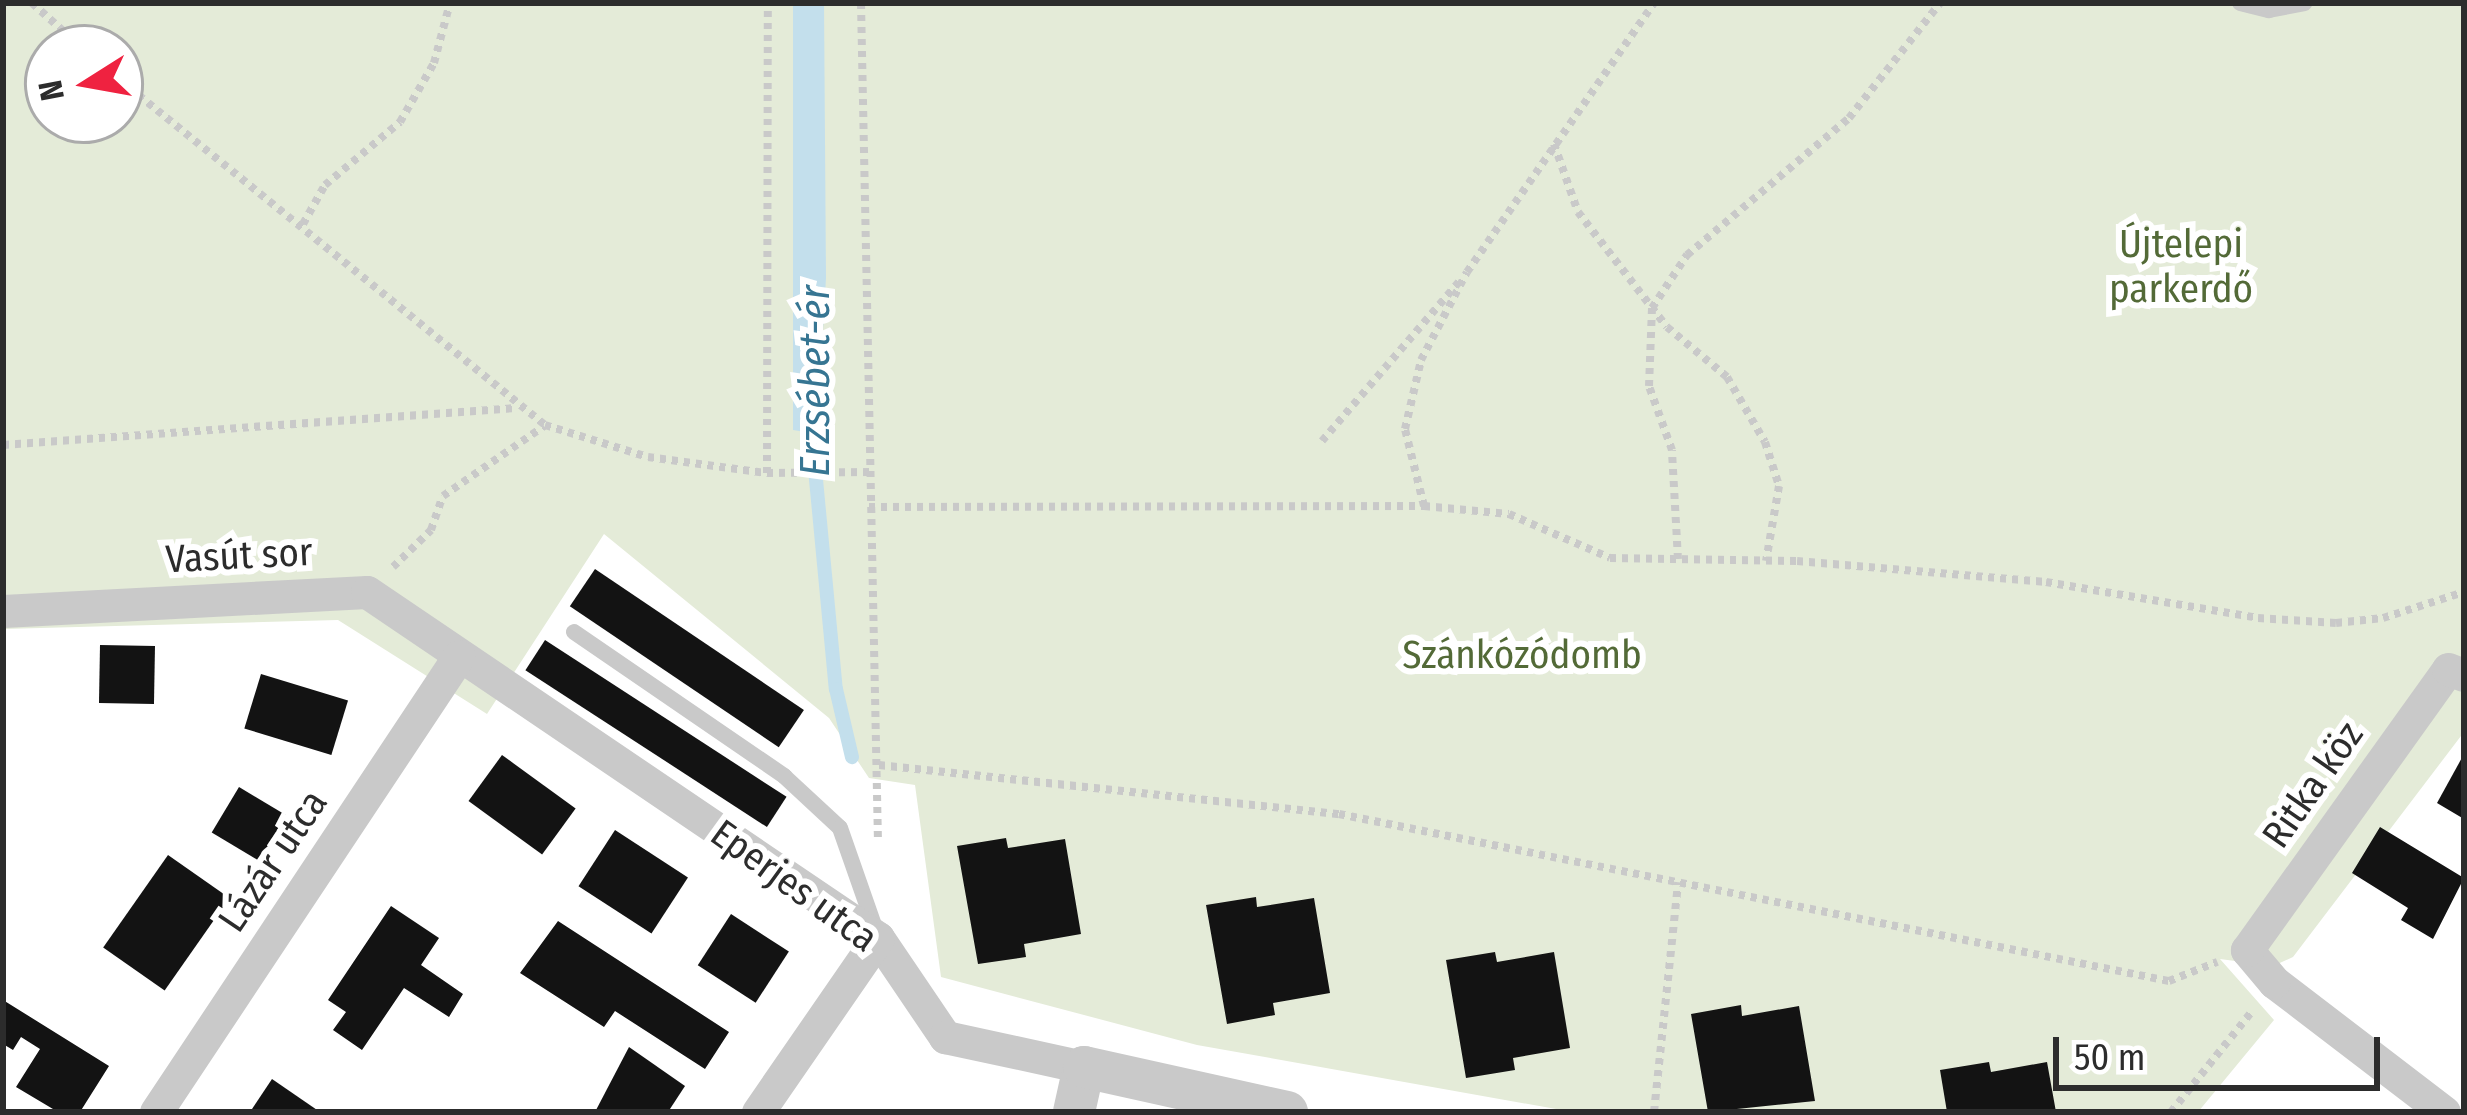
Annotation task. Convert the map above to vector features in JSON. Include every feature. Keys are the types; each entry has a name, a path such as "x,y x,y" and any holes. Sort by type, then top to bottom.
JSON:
{"street":[{"name":"Vasút sor","path":"3,611 368,592 459,656"},
{"name":"Eperjes utca","path":"459,656 878,938 945,1037 1084,1067"},
{"name":"Lázár utca","path":"156,1112 459,656"},
{"name":"Ritka köz","path":"2247,950 2456,672"},
{"path":"758,1112 878,938"},
{"path":"2247,950 2275,982 2444,1112"},
{"path":"1074,1112 1084,1067 1287,1112"}],"lane":[{"path":"2240,3 2269,10 2305,3"},
{"path":"574,632 784,776 840,827 878,938"}],"path":[{"path":"32,3 55,24"},
{"path":"304,224 325,184 400,122 434,63 450,3"},
{"path":"767,473 768,3"},
{"path":"861,3 869,507 879,764 1339,814 2169,981 2247,950"},
{"path":"1322,441 1467,272 1654,3"},
{"path":"1678,559 1672,450 1649,386 1652,308 1687,255 1849,118 1940,3"},
{"path":"144,99 304,224 516,409 545,425 610,450 767,473 869,472"},
{"path":"1554,144 1578,212 1652,308 1726,376 1775,465 1779,486 1766,561"},
{"path":"1424,506 1405,429 1421,360 1467,272"},
{"path":"3,445 516,409"},
{"path":"368,592 431,530 442,496 545,425"},
{"path":"869,507 1424,506 1509,514 1610,558 1766,561 2045,582 2258,618 2383,618 2464,592"},
{"path":"1654,1112 1678,882"},
{"path":"2171,1112 2275,982"}],"green space":[{"path":"3,3 2464,3 2464,732 2293,957 2273,966 2220,959 2274,1020 2198,1112 1573,1112 1197,1045 941,977 915,785 869,778 829,718 604,534 487,714 338,620 3,629"}],"water":[{"path":"793,3 824,3 826,278 817,434 793,430"}],"building":[{"path":"595,569 804,710 779,747 570,606"},
{"path":"545,640 787,797 767,827 525,670"},
{"path":"100,645 155,646 154,704 99,703"},
{"path":"261,674 348,701 331,755 244,729"},
{"path":"2464,754 2464,819 2437,803"},
{"path":"502,755 576,808 542,855 468,801"},
{"path":"239,787 288,816 261,862 212,832"},
{"path":"2380,827 2464,878 2433,939 2401,920 2408,908 2352,873"},
{"path":"615,830 688,877 651,934 579,886"},
{"path":"1006,838 1008,848 1065,839 1081,934 1024,944 1026,957 978,964 957,846"},
{"path":"168,855 229,898 165,991 103,948"},
{"path":"1256,897 1257,907 1314,898 1330,993 1273,1003 1275,1015 1227,1024 1206,905"},
{"path":"391,906 439,938 421,965 463,994 449,1017 404,988 362,1050 333,1030 346,1012 328,1000"},
{"path":"731,914 789,952 756,1003 698,965"},
{"path":"558,921 729,1032 705,1069 615,1011 604,1027 520,973"},
{"path":"1495,952 1497,962 1554,952 1570,1048 1513,1058 1515,1070 1466,1078 1446,960"},
{"path":"3,1000 109,1066 80,1112 58,1112 16,1087 40,1049 21,1037 13,1050 3,1044"},
{"path":"1741,1005 1742,1016 1799,1006 1815,1101 1708,1112 1691,1014"},
{"path":"629,1047 685,1086 668,1112 595,1112"},
{"path":"1989,1062 1991,1072 2047,1062 2056,1112 1947,1112 1940,1070"},
{"path":"272,1079 320,1112 250,1112"}],"waterway":[{"name":"Erzsébet-ér","path":"810,416 836,689 852,757"}],"park label":[{"name":"Újtelepi parkerdő","path":"2181,268"},
{"name":"Szánkózódomb","path":"1522,655"}]}
